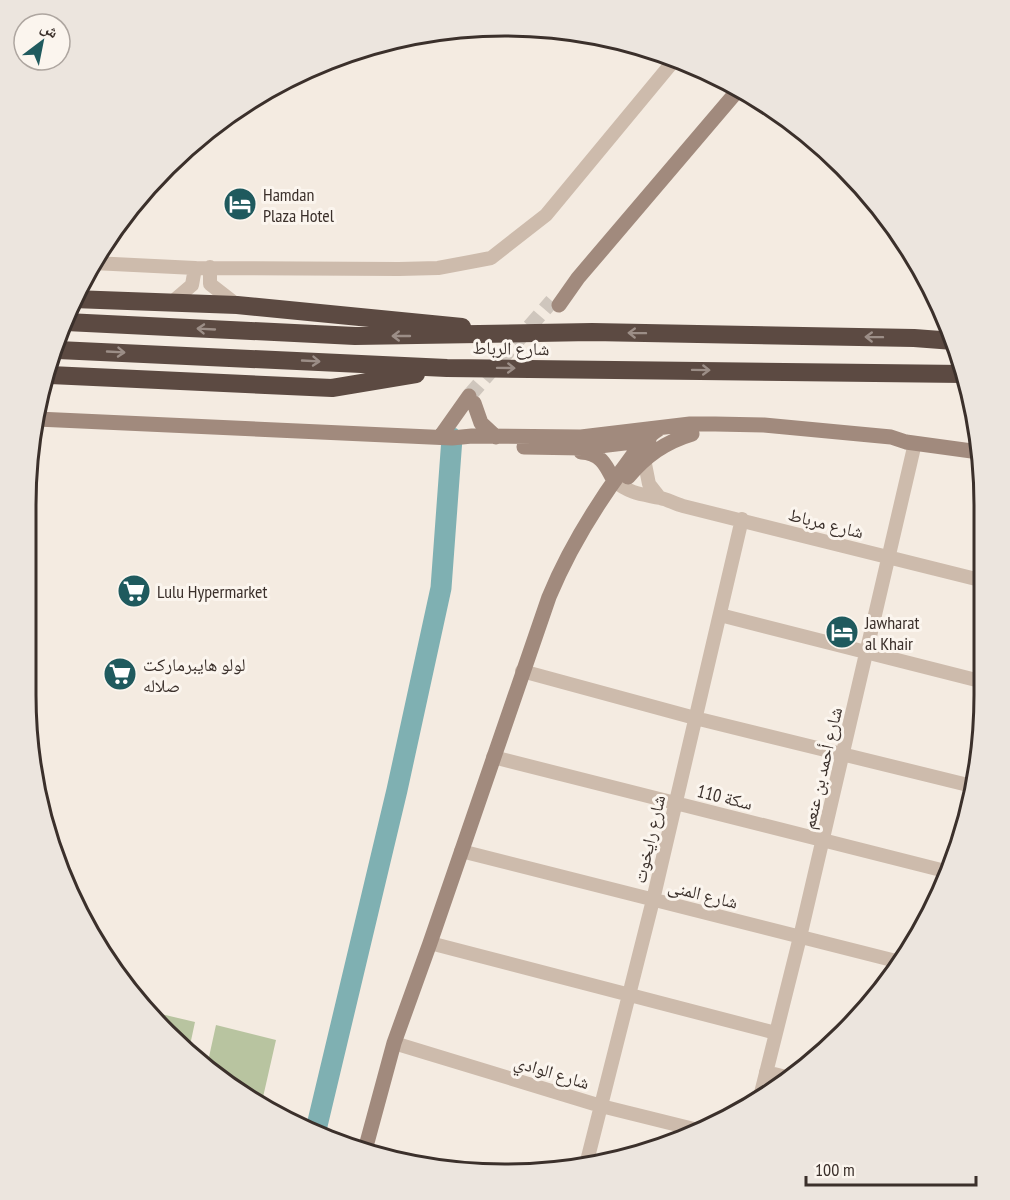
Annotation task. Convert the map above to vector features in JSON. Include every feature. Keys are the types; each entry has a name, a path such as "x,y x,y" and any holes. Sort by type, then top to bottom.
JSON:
{"highway":[{"path":"83,299 237,305 453,324 496,335"},
{"name":"شارع الرباط","path":"74,322 355,336 592,332 943,339"},
{"name":"شارع الرباط","path":"62,350 447,368 955,374"},
{"path":"55,375 332,388 447,368"}],"street":[{"path":"103,263 195,268 327,270 438,268 491,258 546,214 669,66"},
{"path":"555,303 733,95"},
{"path":"210,267 210,285 237,305"},
{"path":"171,303 192,285 195,268"},
{"path":"914,338 942,337"},
{"path":"446,437 473,399 481,423 496,436"},
{"path":"44,419 446,437 563,438 747,433 897,444 911,443"},
{"path":"446,437 474,445 599,447 661,428 690,424 764,425 891,437 911,443 971,451"},
{"path":"367,1143 394,1043 522,671 560,570 598,504 618,483 644,459 667,444 692,434"},
{"path":"639,436 646,450 644,459 650,484 660,498"},
{"path":"618,483 639,436"},
{"name":"شارع أحمد بن عنعم","path":"762,1087 868,652 911,443"},
{"path":"567,448 573,452 590,453 602,459 618,483"},
{"name":"شارع مرباط","path":"618,483 645,496 974,578"},
{"name":"شارع رايخوت","path":"588,1156 653,900 741,519"},
{"path":"720,615 974,679"},
{"path":"522,671 695,718 965,784"},
{"name":"سكة 110","path":"493,757 940,870"},
{"name":"شارع المنى","path":"461,851 892,960"},
{"path":"430,943 776,1033"},
{"name":"شارع الوادي","path":"394,1043 601,1106 686,1127"},
{"path":"766,1072 779,1075"}],"green space":[{"path":"161,1014 195,1022 191,1043"},
{"path":"216,1025 276,1040 263,1097 209,1058"}],"waterway":[{"path":"317,1124 397,790 441,588 452,438"}],"tunnel":[{"path":"469,396 552,301"}],"place":[{"name":"Hamdan Plaza Hotel","path":"240,204"},
{"name":"Lulu Hypermarket","path":"134,591"},
{"name":"Jawharat al Khair","path":"842,632"},
{"name":"لولو هايبرماركت صلاله","path":"120,674"}]}
